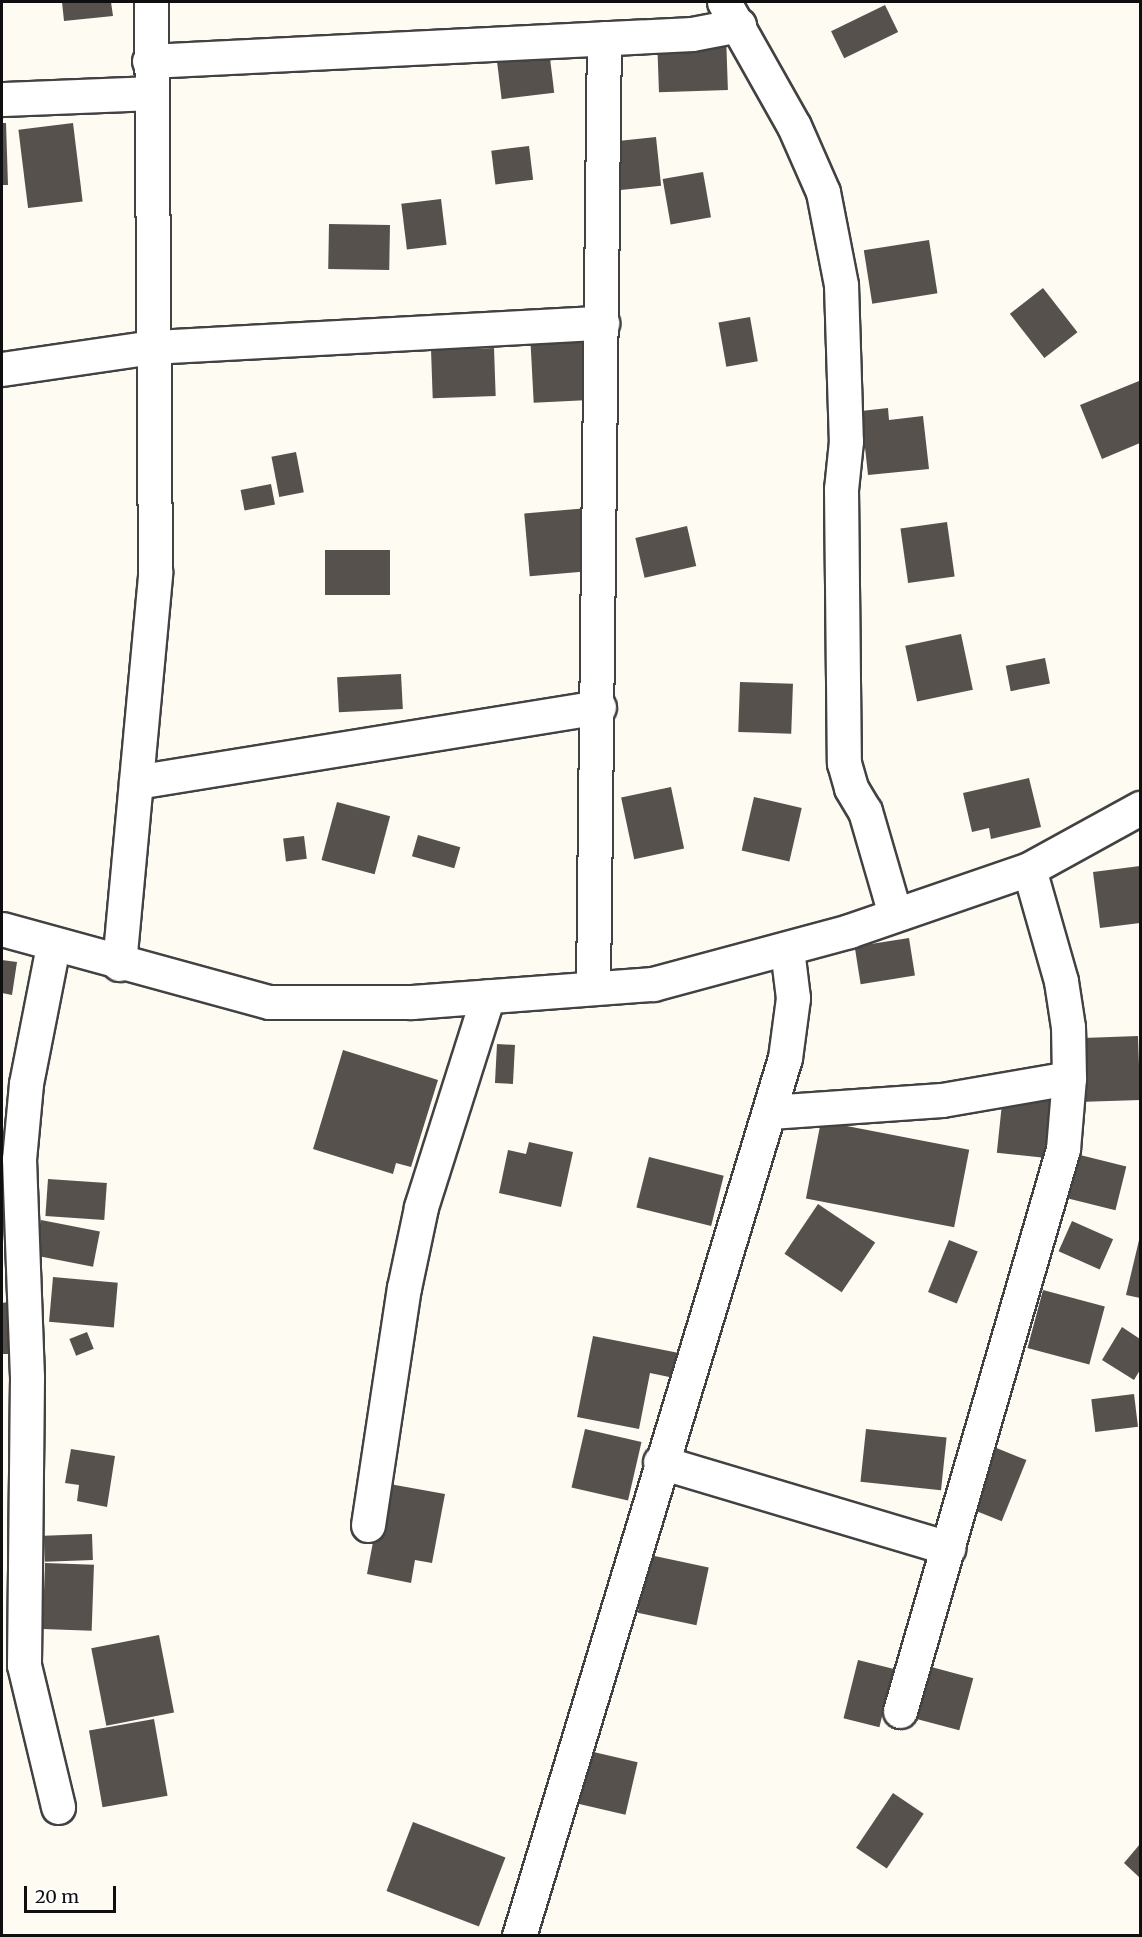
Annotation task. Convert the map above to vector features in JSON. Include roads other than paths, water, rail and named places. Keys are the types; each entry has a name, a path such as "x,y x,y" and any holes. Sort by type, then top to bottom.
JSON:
{"street":[{"path":"119,964 155,573 148,93 151,2"},
{"path":"149,61 692,34 731,13 794,126 823,192 841,285 846,441 841,489 844,763 851,788 865,811 895,914"},
{"path":"593,988 599,707 604,38"},
{"path":"2,99 148,93"},
{"path":"2,369 153,347 602,323"},
{"path":"136,782 599,707"},
{"path":"2,929 53,946 269,1002 412,1002 653,984 787,949 1029,869 1140,808"},
{"path":"900,1711 1063,1149 1069,1078 1068,1027 1061,981 1029,869"},
{"path":"53,946 26,1084 20,1158 27,1377 24,1665 58,1807"},
{"path":"519,1935 660,1462 770,1112 791,1026 793,998 787,949"},
{"path":"368,1525 404,1288 421,1207 488,996"},
{"path":"770,1112 942,1100 1069,1078"},
{"path":"660,1462 948,1548"}]}
